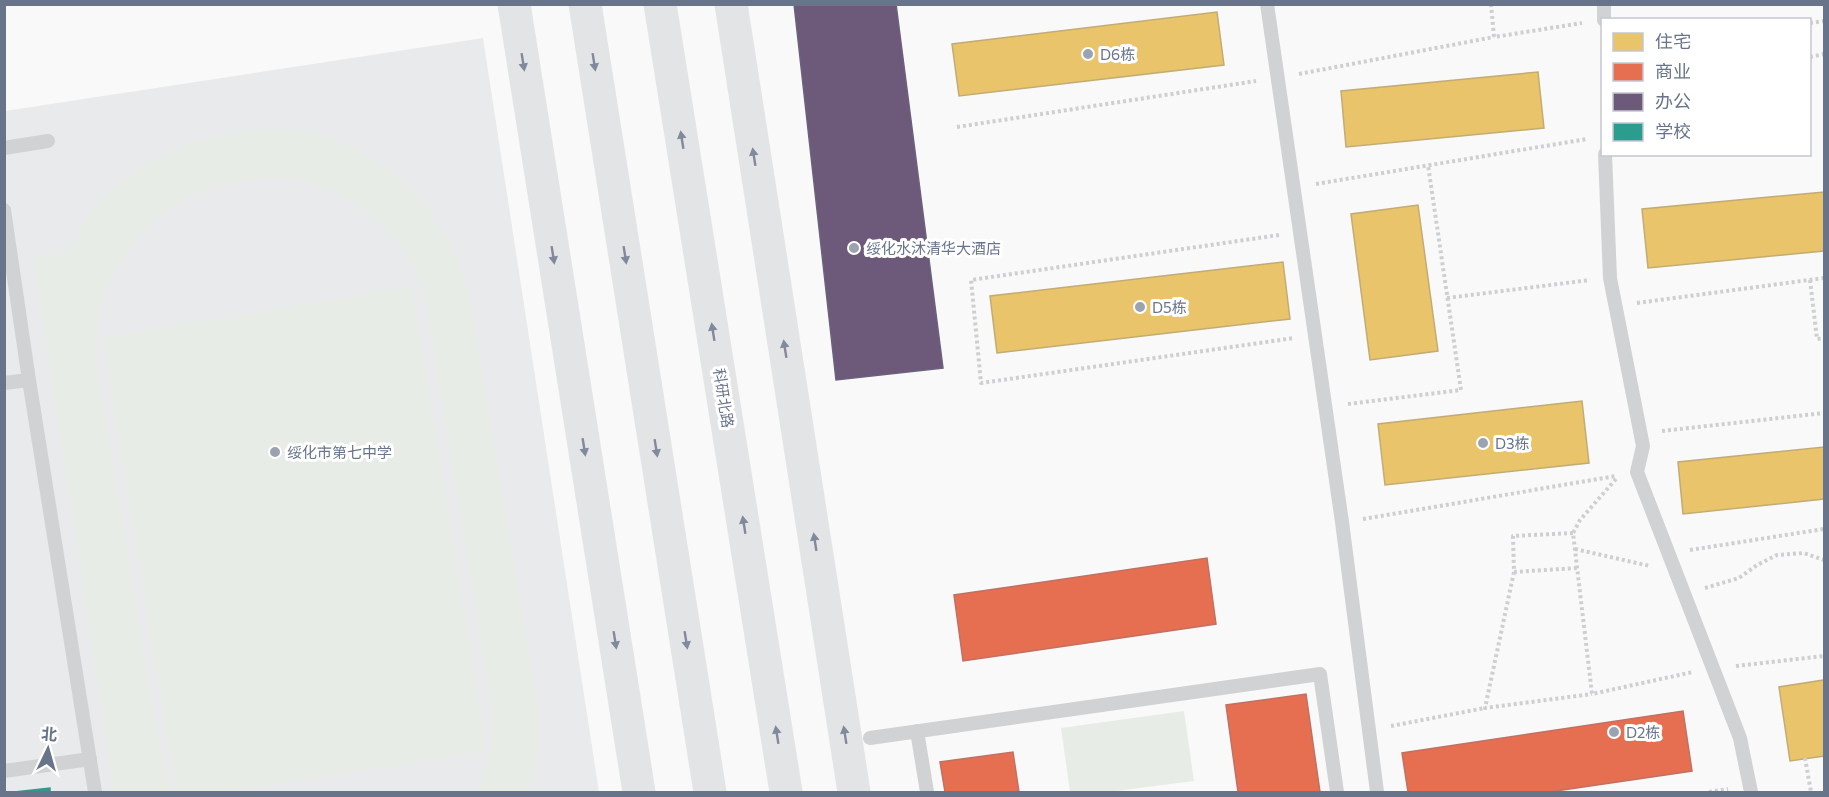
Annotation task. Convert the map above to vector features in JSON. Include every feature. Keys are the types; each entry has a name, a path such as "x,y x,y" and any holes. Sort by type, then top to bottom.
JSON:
{"main road":[{"path":"514,4 639,792"},
{"path":"585,4 710,792"},
{"name":"科研北路","path":"660,4 786,792"},
{"path":"731,4 854,792"}],"lane":[{"path":"1267,4 1316,335 1377,792"},
{"path":"4,148 48,141"},
{"path":"1605,156 1610,278 1643,446 1637,472 1740,738 1751,792"},
{"path":"4,210 95,792"},
{"path":"4,383 29,380"},
{"path":"870,738 1320,674 1337,792"},
{"path":"917,731 927,792"},
{"path":"4,771 90,759"}],"path":[{"path":"1491,4 1494,37"},
{"path":"957,127 1278,78 1494,37 1601,19"},
{"path":"1295,187 1591,139"},
{"path":"1326,407 1461,390 1428,165"},
{"path":"1301,232 971,280 981,383 1316,335"},
{"path":"1447,298 1610,278"},
{"path":"1616,306 1824,278"},
{"path":"1810,280 1817,339 1824,338"},
{"path":"1640,433 1824,413"},
{"path":"1342,522 1618,476 1580,520 1572,533 1592,694"},
{"path":"1668,553 1824,529"},
{"path":"1485,708 1515,572 1513,536 1572,533"},
{"path":"1575,549 1676,572"},
{"path":"1683,592 1739,578 1757,565 1777,555 1804,554 1824,560"},
{"path":"1515,572 1577,568"},
{"path":"1370,731 1485,708 1592,694 1713,668 1824,656"},
{"path":"1805,759 1811,792"}],"shaded area":[{"name":"绥化市第七中学","path":"483,38 599,792 5,792 5,111"},
{"path":"250,130 305,132 330,138 376,161 415,194 445,235 459,262 469,293 538,710 538,752 529,792 479,792 491,748 490,697 425,298 399,245 361,207 316,185 266,178 217,186 170,209 132,246 101,306 97,335 98,374 159,742 172,792 114,792 33,256 72,249 82,227 98,204 115,187 156,159 203,140"},
{"path":"412,287 487,751 223,792 176,792 102,337"},
{"path":"1184,711 1194,781 1109,792 1070,792 1061,728"}],"building: 住宅":[{"name":"D6栋","path":"1217,12 1224,65 959,96 952,44"},
{"path":"1538,72 1544,128 1346,147 1341,91"},
{"path":"1824,192 1824,251 1648,268 1642,209"},
{"path":"1418,205 1438,351 1370,360 1351,214"},
{"name":"D5栋","path":"1283,262 1290,319 997,353 990,296"},
{"name":"D3栋","path":"1582,401 1589,463 1385,485 1378,424"},
{"path":"1824,447 1824,499 1683,514 1678,462"},
{"path":"1824,680 1824,756 1790,761 1779,687"}],"building: 商业":[{"path":"1207,558 1216,624 963,661 954,595"},
{"path":"1306,694 1320,792 1238,792 1226,705"},
{"name":"D2栋","path":"1683,711 1692,771 1549,792 1408,792 1402,753"},
{"path":"1013,752 1019,792 945,792 940,762"}],"building: 办公":[{"path":"794,4 896,4 943,368 836,380"}],"building: 学校":[{"path":"50,788 50,792 14,792"}],"place":[{"name":"D6栋","path":"1088,54"},
{"name":"绥化水沐清华大酒店","path":"854,248"},
{"name":"D5栋","path":"1140,307"},
{"name":"D3栋","path":"1483,443"},
{"name":"绥化市第七中学","path":"275,452"},
{"name":"D2栋","path":"1614,732"}]}
